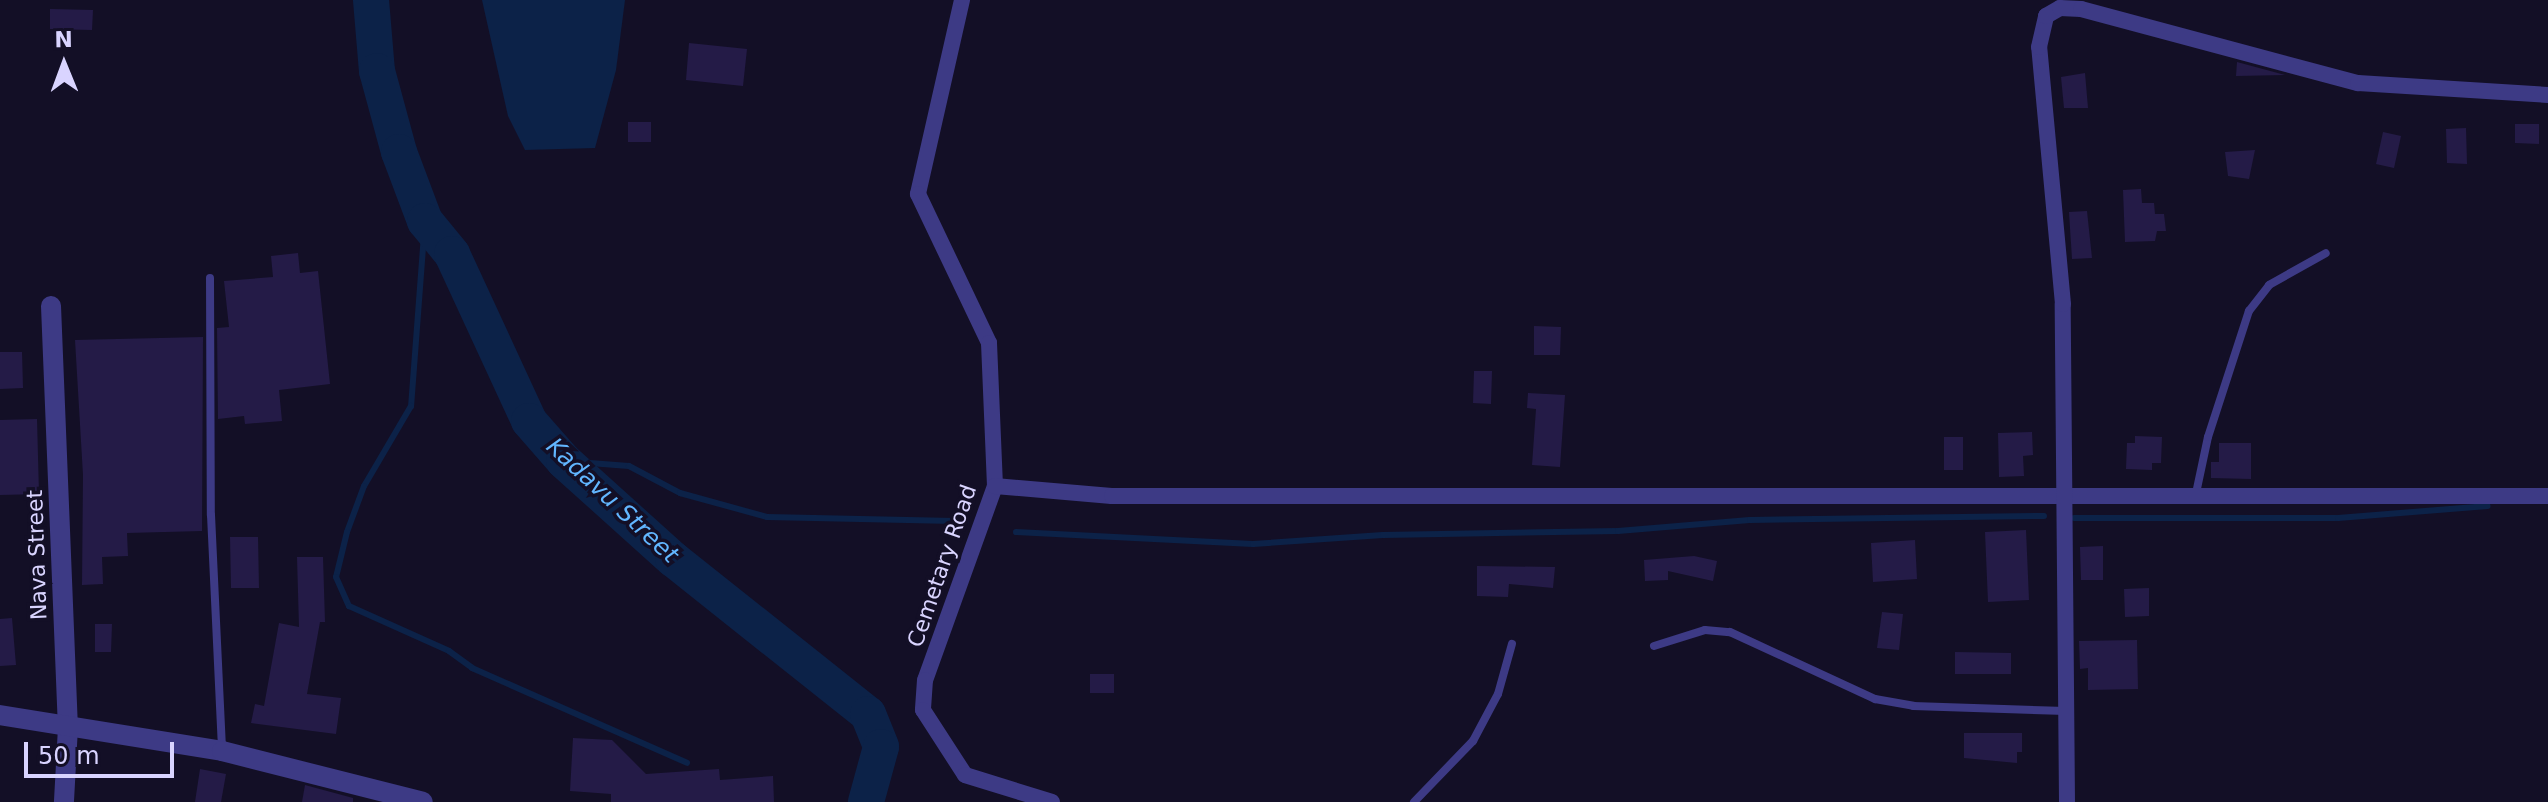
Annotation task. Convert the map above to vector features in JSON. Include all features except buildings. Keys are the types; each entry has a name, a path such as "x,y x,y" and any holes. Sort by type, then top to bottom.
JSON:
{"street":[{"name":"Cemetary Road","path":"962,0 918,194 989,343 995,486 975,549 925,680 923,710 965,775 1052,802"},
{"path":"2067,802 2063,304 2039,47 2042,23 2050,12 2081,9 2358,83 2548,95"},
{"name":"Nava Street","path":"51,306 68,727 64,802"},
{"path":"995,486 1112,496 2548,496"},
{"path":"0,715 222,751 423,802"}],"lane":[{"path":"2195,498 2208,437 2249,311 2269,285 2326,253"},
{"path":"210,278 211,515 222,751"},
{"path":"1654,646 1705,630 1730,632 1875,699 1913,706 2066,711"},
{"path":"1414,802 1473,741 1498,694 1512,644"}],"water":[{"path":"482,0 625,0 616,70 595,148 525,150 508,116"}],"waterway":[{"name":"Kadavu Street","path":"371,0 377,71 399,152 425,221 452,254 529,421 564,461 673,559 868,714 881,747 866,802"},
{"path":"425,221 411,406 364,486 347,532 336,577 349,606 449,651 472,668 687,763"},
{"path":"564,461 629,466 680,493 767,517 966,521"},
{"path":"2074,518 2338,518 2488,506"},
{"path":"1016,532 1253,544 1383,535 1618,531 1750,520 2044,516"}]}
